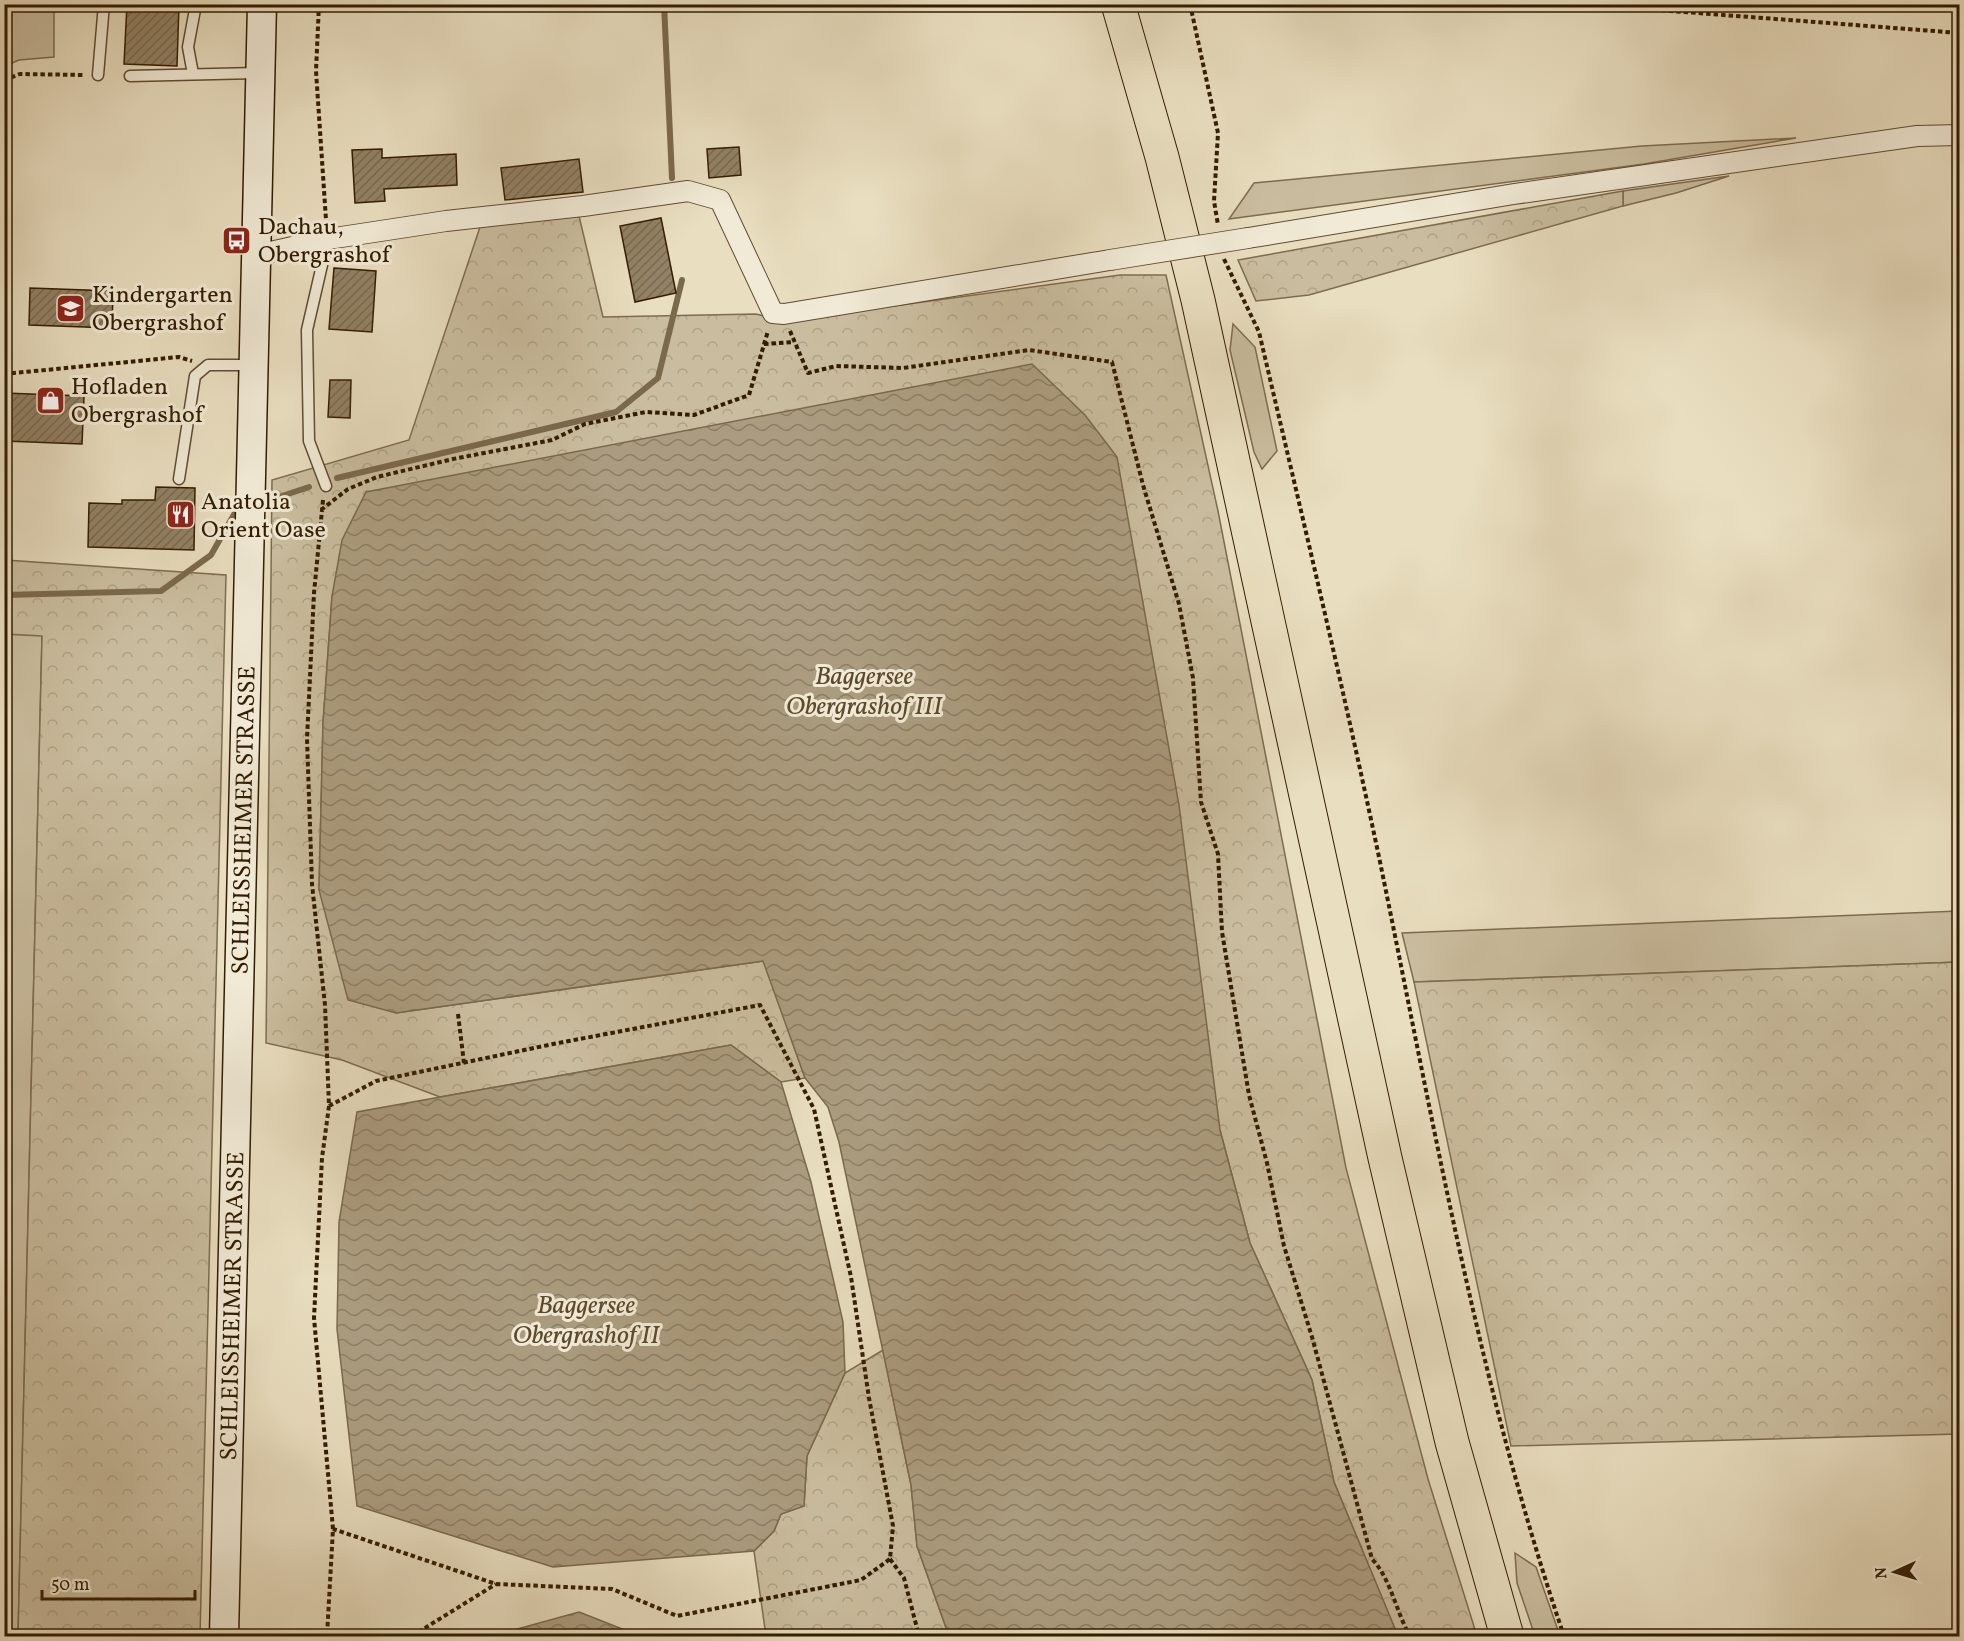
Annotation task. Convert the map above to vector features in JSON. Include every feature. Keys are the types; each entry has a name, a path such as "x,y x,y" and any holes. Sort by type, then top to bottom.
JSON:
{"highway":[{"path":"1118,4 1162,157 1198,300 1388,1169 1452,1442 1507,1636"}],"main road":[{"name":"SCHLEISSHEIMER STRASSE","path":"224,1636 262,4"}],"street":[{"path":"257,255 327,239 446,221 583,206 688,191 720,200 779,313 1514,194 1885,140 1917,136 1959,135"}],"lane":[{"path":"98,75 104,4"},
{"path":"193,74 188,47 196,4"},
{"path":"130,75 261,74"},
{"path":"326,486 309,441 307,330 327,239"},
{"path":"179,479 195,376 208,365 255,365"}],"path":[{"path":"319,4 316,71 327,239"},
{"path":"1190,4 1218,133 1214,201 1220,236"},
{"path":"1579,4 1959,33"},
{"path":"4,80 20,74 98,75"},
{"path":"1222,248 1224,259 1259,332 1376,844 1439,1163 1493,1395 1564,1636"},
{"path":"779,313 808,374 836,366 903,368 1029,350 1112,362 1143,485 1179,604 1193,678 1201,802 1218,854 1222,932 1233,1005 1249,1095 1268,1163 1284,1246 1312,1338 1372,1559 1383,1571 1398,1616 1410,1636"},
{"path":"321,511 348,489 377,477 453,459 552,440 585,424 646,412 694,415 749,395 764,344 779,313"},
{"path":"764,344 794,342"},
{"path":"4,374 178,357 208,365"},
{"path":"326,486 321,511 307,739 312,884 325,1005 329,1106 322,1158 314,1318 333,1529 327,1636"},
{"path":"329,1106 376,1081 760,1005 814,1109 851,1277 868,1398 893,1526 890,1559 904,1578 919,1636"},
{"path":"458,1014 464,1063"},
{"path":"333,1529 496,1584 612,1589 677,1616 861,1580 890,1559"},
{"path":"411,1636 496,1584"}],"green space":[{"path":"5,4 54,5 54,57 19,60 5,66"},
{"path":"1860,5 1959,5 1959,10"},
{"path":"1796,138 1644,164 1229,219 1254,183 1642,146"},
{"path":"1729,176 1676,193 1623,206 1623,191"},
{"path":"1623,191 1623,206 1309,295 1256,301 1238,260"},
{"path":"579,216 603,317 756,314 784,321 1120,275 1166,275 1218,511 1346,1168 1428,1479 1477,1636 1398,1636 1334,1482 1312,1380 1250,1243 1220,1130 332,596 323,723 319,890 396,1013 764,961 805,1078 781,1082 731,1045 440,1097 342,1060 266,1043 272,480 409,440 480,227"},
{"path":"1233,324 1255,347 1277,451 1262,469 1254,452 1230,350"},
{"path":"5,560 226,575 200,1636 18,1636 42,636 5,634"},
{"path":"5,634 42,635 18,1636 5,1636"},
{"path":"1959,911 1959,962 1414,982 1402,933"},
{"path":"1959,962 1959,1434 1511,1446 1414,982"},
{"path":"883,1350 911,1485 917,1546 949,1636 766,1636 754,1551 774,1531 781,1514 804,1506 807,1456 845,1373"},
{"path":"1515,1553 1536,1567 1560,1636 1535,1636 1517,1583"}],"water":[{"name":"Baggersee Obergrashof III","path":"1032,364 1085,415 1117,457 1179,805 1220,1130 1250,1243 1312,1380 1334,1482 1398,1636 949,1636 917,1546 911,1485 839,1142 828,1107 805,1078 763,961 396,1013 348,1000 319,890 323,723 332,596 342,540 366,492"},
{"name":"Baggersee Obergrashof II","path":"731,1045 781,1082 811,1182 843,1322 845,1373 807,1456 804,1506 781,1514 774,1531 754,1551 553,1567 357,1506 337,1329 339,1222 357,1112"},
{"path":"579,1612 640,1636 492,1636"}],"building":[{"path":"127,4 179,4 177,66 124,64"},
{"path":"739,147 741,175 709,178 707,149"},
{"path":"382,149 382,158 456,154 457,185 384,189 385,201 355,203 352,150"},
{"path":"579,159 583,192 505,200 501,168"},
{"path":"661,218 676,293 635,302 620,226"},
{"path":"334,268 376,271 372,332 329,329"},
{"name":"Kindergarten Obergrashof","path":"30,288 113,291 112,328 29,325"},
{"path":"330,380 351,380 350,418 328,417"},
{"path":"4,393 84,396 82,444 4,441"},
{"path":"156,487 195,488 194,550 88,547 89,503 122,504 122,500 155,500"}],"waterway":[{"path":"664,4 672,178"},
{"path":"337,478 616,412 658,378 682,280"},
{"path":"270,500 309,487"},
{"path":"4,595 161,591 211,555 236,511"}],"place":[{"name":"Dachau, Obergrashof","path":"237,240"},
{"name":"Kindergarten Obergrashof","path":"71,308"},
{"name":"Hofladen Obergrashof","path":"50,400"},
{"name":"Anatolia Orient Oase","path":"180,515"}]}
